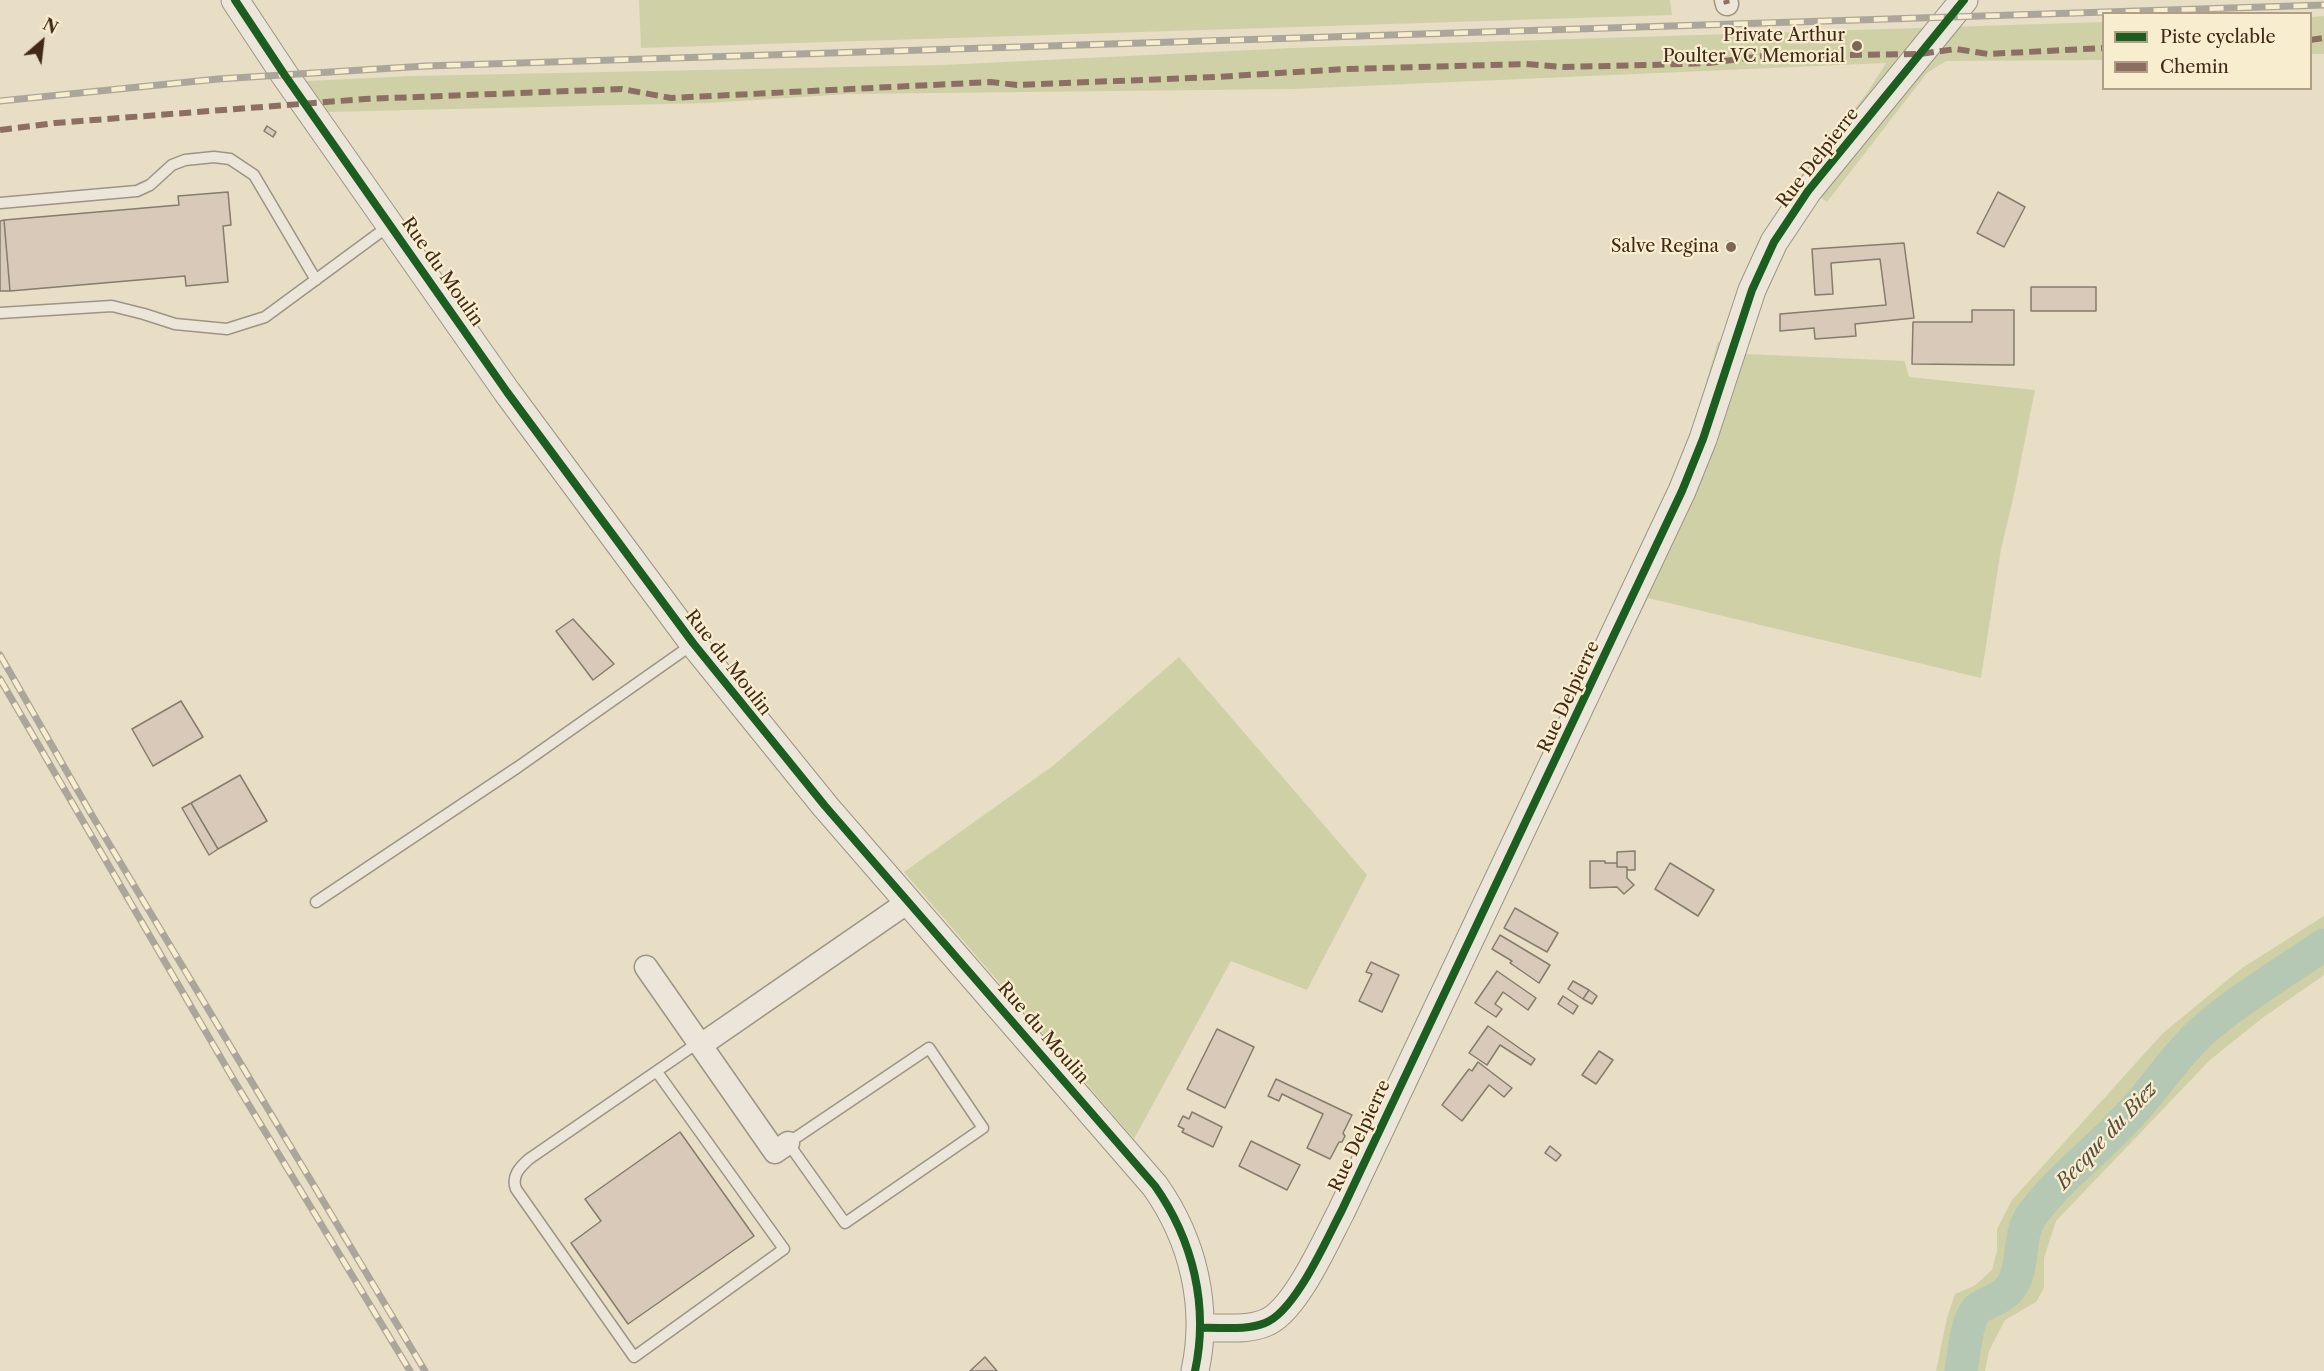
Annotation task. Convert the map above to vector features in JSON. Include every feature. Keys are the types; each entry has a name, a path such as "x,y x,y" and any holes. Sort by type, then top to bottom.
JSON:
{"street":[{"name":"Rue du Moulin","path":"235,0 284,74 562,469 693,643 788,763 1127,1151 1161,1193 1177,1221 1195,1273 1200,1328"},
{"name":"Rue Delpierre","path":"1200,1328 1254,1326 1265,1323 1288,1305 1299,1287 1341,1212 1686,483 1703,439 1752,290 1774,242 1808,191 1964,0"},
{"path":"700,1043 908,902"},
{"path":"646,967 775,1152 788,1143"},
{"path":"1195,1371 1200,1328"}],"lane":[{"path":"0,204 137,191 150,185 172,165 185,160 214,157 230,159 254,175 316,280"},
{"path":"0,313 112,306 175,324 227,329 265,317 390,225"},
{"path":"316,902 518,767 693,643"},
{"path":"657,1072 784,1249 634,1357 516,1189 514,1179 520,1169 530,1160 657,1072 700,1043"},
{"path":"929,1048 983,1128 845,1223 788,1143 929,1048"}],"green space":[{"path":"639,0 1670,0 1672,15 641,48"},
{"path":"2324,16 2324,54 2312,54 2312,17"},
{"path":"2102,22 2102,60 1946,61 1927,73 1827,202 1797,181 1867,93 1886,63 1294,89 849,94 709,103 328,112 306,81 413,76 943,65 1292,48"},
{"path":"1718,341 1746,354 1905,361 1909,377 2035,390 2001,549 1981,678 1648,598 1557,779 1681,468"},
{"path":"1179,657 1367,875 1307,990 1231,961 1134,1139 904,872 1054,765"},
{"path":"2324,916 2324,975 2261,1019 2210,1060 2056,1221 2044,1258 2044,1288 2036,1302 2005,1320 1989,1351 1985,1371 1936,1371 1947,1318 1955,1294 1974,1286 1992,1270 1997,1251 1997,1229 2012,1200 2163,1033 2242,968"}],"building":[{"path":"267,126 276,132 273,137 264,131"},
{"path":"228,192 231,225 223,226 228,282 186,286 185,276 10,291 4,220 179,205 178,196"},
{"path":"1998,192 2025,207 2004,247 1977,233"},
{"path":"4,220 10,291 0,291 0,221"},
{"name":"Salve Regina","path":"1728,241 1737,245 1734,252 1725,248"},
{"path":"1904,243 1914,318 1855,324 1856,336 1815,339 1814,328 1780,331 1780,314 1886,305 1880,259 1831,263 1833,294 1815,295 1812,249"},
{"path":"2031,287 2096,287 2096,311 2031,311"},
{"path":"1972,310 2014,310 2014,365 1912,364 1913,322 1972,322"},
{"path":"573,619 614,664 593,680 556,631"},
{"path":"181,701 203,737 153,766 132,729"},
{"path":"240,775 267,821 218,849 191,803"},
{"path":"191,803 218,849 209,855 182,808"},
{"path":"1635,851 1635,870 1617,867 1617,852"},
{"path":"1590,861 1605,861 1605,863 1617,863 1617,867 1627,867 1627,878 1634,885 1624,894 1617,887 1590,888"},
{"path":"1670,863 1714,890 1698,916 1655,889"},
{"path":"1515,908 1558,933 1547,952 1504,928"},
{"path":"1500,935 1550,965 1539,983 1510,963 1512,961 1492,949"},
{"path":"1371,962 1399,975 1382,1012 1359,1001 1372,974 1366,972"},
{"path":"1497,971 1536,998 1528,1010 1503,992 1495,1004 1502,1009 1496,1017 1475,1003"},
{"path":"1573,981 1589,990 1583,999 1568,989"},
{"path":"1589,990 1597,996 1592,1004 1583,999"},
{"path":"1563,996 1578,1006 1573,1014 1558,1004"},
{"path":"1488,1026 1535,1059 1531,1065 1500,1045 1487,1065 1469,1053"},
{"path":"1217,1029 1254,1047 1225,1108 1187,1089"},
{"path":"1599,1051 1613,1060 1596,1084 1582,1075"},
{"path":"1478,1062 1512,1088 1504,1097 1489,1085 1462,1121 1442,1105 1469,1069 1472,1071"},
{"path":"1276,1079 1352,1115 1343,1133 1345,1136 1342,1142 1339,1142 1330,1159 1307,1148 1323,1114 1282,1094 1279,1101 1268,1096"},
{"path":"1192,1112 1222,1127 1213,1147 1182,1132 1184,1129 1178,1126 1183,1116 1189,1119"},
{"path":"680,1132 754,1236 628,1324 571,1243 601,1221 585,1199"},
{"path":"1251,1141 1300,1165 1287,1190 1239,1166"},
{"path":"1550,1146 1561,1155 1556,1161 1545,1153"},
{"path":"985,1357 997,1371 970,1371"}],"waterway":[{"name":"Becque du Biez","path":"1961,1371 1966,1336 1975,1312 2002,1295 2013,1284 2019,1267 2024,1231 2042,1202 2124,1121 2186,1048 2208,1026 2250,994 2324,945"}],"railway":[{"path":"2106,12 2324,5"},
{"path":"0,101 218,79 426,66 2102,12"},
{"path":"0,655 90,812 425,1371"},
{"path":"0,679 235,1082 410,1371"}],"marked path":[{"path":"1726,0 1727,4"},
{"path":"2312,40 2324,38"},
{"path":"0,130 55,123 365,99 622,89 671,98 991,82 1017,85 1215,77 1346,69 1526,64 1564,67 1649,65 1709,63 1763,56 1920,54 1956,49 1988,54 2102,48"}],"cycle path":[{"path":"235,0 284,74 507,392 693,643 825,806 1155,1186 1179,1229 1194,1274 1199,1298 1200,1322 1195,1371"},
{"path":"1200,1328 1241,1328 1265,1323 1287,1305 1309,1274 1341,1212 1682,491 1703,439 1752,290 1774,242 1808,191 1964,0"}],"place":[{"name":"Private Arthur Poulter VC Memorial","path":"1857,46"},
{"name":"Salve Regina","path":"1731,247"}]}
